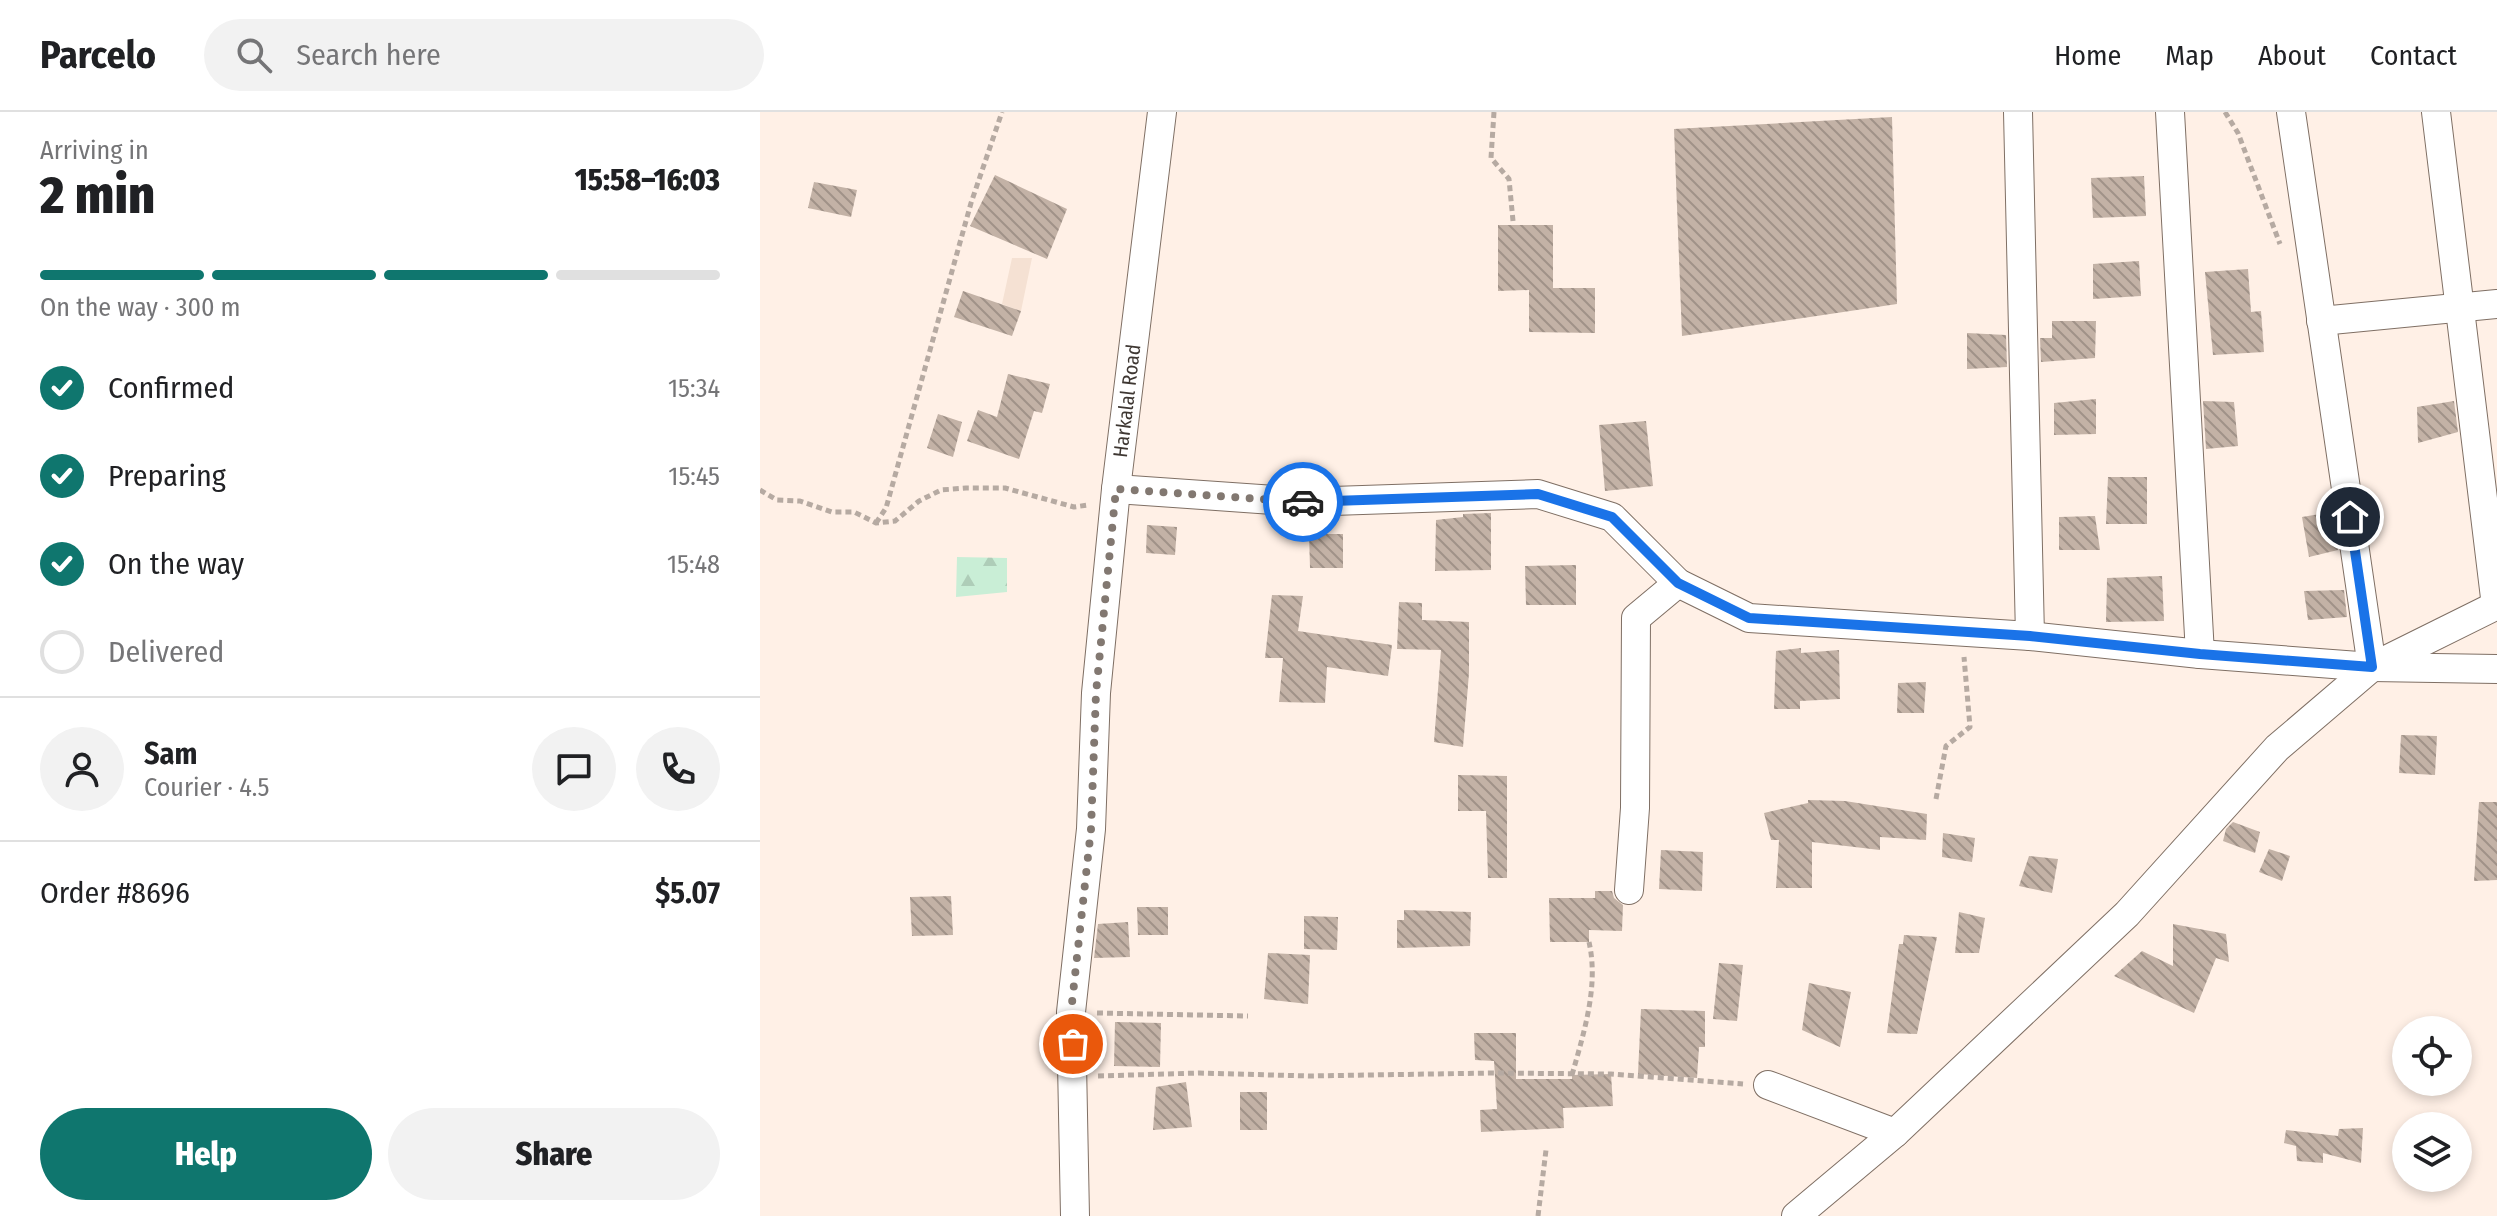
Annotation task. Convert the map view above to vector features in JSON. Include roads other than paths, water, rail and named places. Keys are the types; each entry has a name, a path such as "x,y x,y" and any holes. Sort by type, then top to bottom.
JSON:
{"street":[{"name":"Harkalal Road","path":"1075,1216 1071,1012 1091,829 1096,693 1116,489 1162,112"},
{"path":"2018,112 2030,636"},
{"path":"2170,112 2200,654"},
{"path":"2291,112 2372,667"},
{"path":"1796,1216 1895,1133 2127,914 2277,748 2372,667 2496,606 2436,112"},
{"path":"2321,321 2497,304"},
{"path":"1116,489 1303,502 1538,494 1612,517 1678,583 1749,618 2030,636 2200,654 2372,667 2497,669"},
{"path":"1629,890 1635,808 1636,618 1678,583"},
{"path":"1768,1085 1895,1133"}]}
